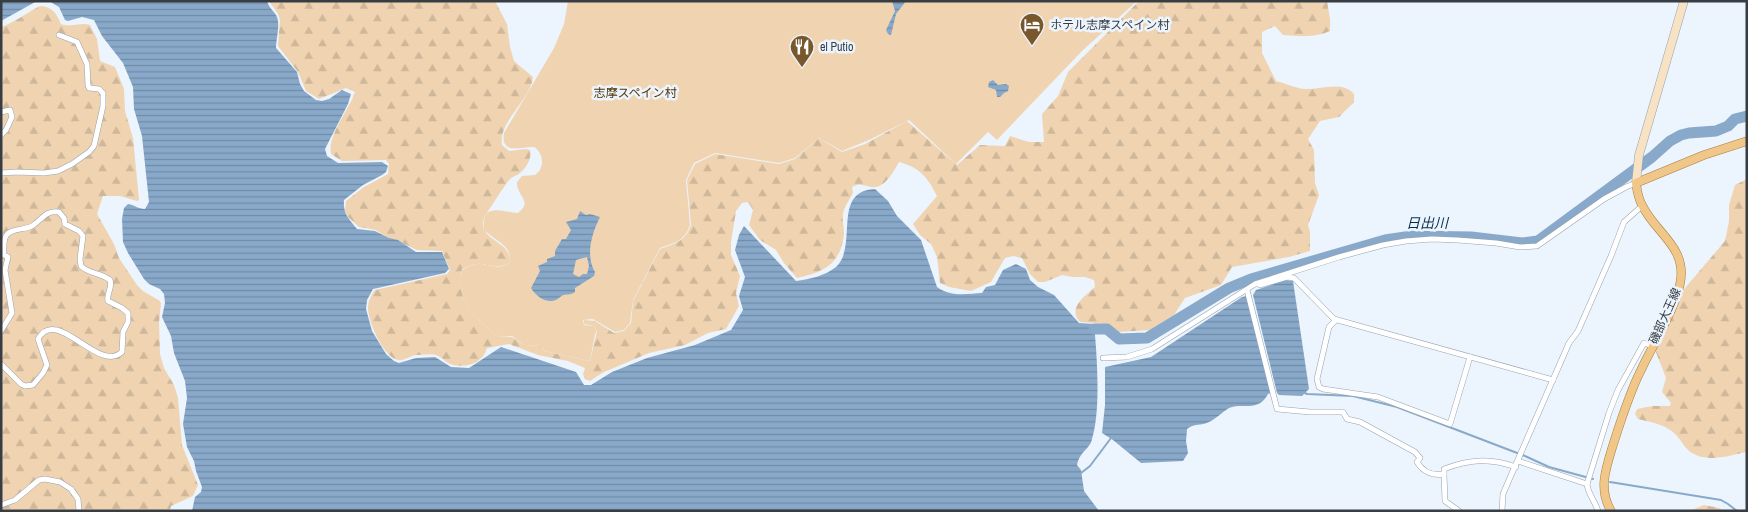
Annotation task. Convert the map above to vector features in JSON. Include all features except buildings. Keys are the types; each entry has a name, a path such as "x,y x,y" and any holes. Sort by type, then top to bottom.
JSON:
{"main road":[{"path":"1636,183 1704,155 1747,141"},
{"name":"磯部大王線","path":"1611,511 1604,493 1604,474 1623,414 1652,346 1676,297 1681,270 1679,259 1669,239 1642,206 1636,183"}],"street":[{"path":"1103,358 1127,357 1152,349 1255,284 1383,245 1406,241 1449,240 1496,243 1530,248 1537,246 1604,199 1626,186 1636,183 1640,154 1684,1"},
{"path":"1,174 44,174 58,171 80,159 94,146 104,93 88,86 87,64 77,42 59,35"},
{"path":"1,112 10,110 12,116 6,130 1,135"},
{"path":"1502,511 1503,494 1553,380 1611,256 1624,222 1642,206"},
{"path":"1,331 12,313 5,270 8,258 3,255 8,234 33,225 50,212 59,212 64,218 65,224 79,231 83,236 81,266 110,280 111,287 108,301 125,310 129,317 123,332 123,349 120,354 109,357 86,347 57,330 50,330 42,333 38,339 47,365 33,385 25,386 21,384 1,364"},
{"path":"1247,290 1280,279 1294,278 1336,320 1553,380"},
{"path":"1247,290 1277,409 1343,412 1347,419 1360,422 1415,452 1420,458 1417,462 1418,465 1423,470 1429,473 1444,474"},
{"path":"1336,320 1330,327 1317,379 1319,387 1378,397 1450,424 1470,356"},
{"path":"1598,511 1596,502 1588,489 1588,484 1599,441 1618,390 1644,343 1652,346"},
{"path":"1459,511 1446,501 1444,474 1444,470 1458,464 1498,460 1588,484"},
{"path":"1,505 15,500 39,480 45,479 60,482 71,489 78,499 79,511"}],"green space":[{"path":"269,1 495,1 507,24 514,61 533,77 527,94 505,127 502,145 509,151 530,150 530,156 525,168 510,179 484,218 483,226 485,232 506,250 509,256 509,263 499,266 476,264 462,269 462,292 469,309 499,337 512,337 524,345 542,346 544,351 590,361 597,331 594,326 584,324 584,320 595,321 614,333 624,331 631,323 633,301 660,249 679,241 689,230 691,225 687,180 695,164 715,154 779,164 795,159 819,138 842,152 865,144 907,121 957,165 980,145 1005,146 1010,136 1029,142 1044,142 1042,114 1058,96 1068,72 1139,1 1327,1 1330,31 1313,36 1283,35 1275,26 1262,32 1262,53 1276,81 1304,89 1343,87 1354,94 1354,102 1339,117 1320,121 1308,139 1314,150 1315,183 1319,195 1308,225 1310,251 1289,257 1232,267 1221,285 1185,298 1174,315 1150,330 1118,332 1106,324 1080,322 1075,312 1076,307 1082,298 1095,287 1094,280 1085,277 1062,275 1045,282 1038,282 1030,274 1022,258 1013,256 1005,258 991,282 971,291 949,287 940,283 937,257 931,244 920,235 913,224 937,196 918,170 899,162 888,179 880,186 859,185 852,187 853,193 843,214 844,234 839,253 830,265 807,276 797,278 776,250 760,240 749,225 753,210 748,202 742,203 736,211 731,242 731,255 740,276 736,293 739,306 726,329 708,333 685,345 649,353 602,373 590,381 585,379 583,374 585,368 568,361 538,355 509,344 487,348 478,361 464,366 453,365 436,355 416,355 398,360 387,352 377,338 369,314 369,303 375,290 447,274 450,270 442,251 417,250 391,240 376,230 359,227 348,217 345,211 346,201 364,187 388,174 389,164 386,160 342,161 331,154 332,139 335,131 355,92 346,88 319,99 306,91 298,72 278,46 280,20"},
{"name":"志摩スペイン村","path":"568,1 1137,1 1082,51 997,140 988,132 956,164 909,120 842,151 819,138 795,158 779,163 715,153 694,163 686,180 690,225 688,230 678,241 660,248 633,300 630,323 624,330 615,332 593,319 583,320 584,325 594,326 597,331 590,361 544,351 542,346 524,345 512,336 499,337 469,309 462,292 461,282 462,270 471,266 478,264 499,267 509,263 509,252 484,230 484,221 486,215 494,210 518,213 523,209 524,202 517,187 517,182 522,176 535,175 540,170 542,157 537,149 534,147 509,147 505,145 504,133 554,48 564,24"},
{"path":"40,6 54,11 61,24 90,25 97,39 100,61 115,67 124,89 125,111 133,138 139,200 120,196 103,196 97,214 114,244 119,258 137,285 160,301 161,304 159,322 160,354 164,368 174,385 178,398 182,445 198,485 193,496 171,506 170,511 1,511 1,27"},
{"path":"1747,179 1747,452 1708,458 1696,455 1690,451 1669,429 1659,424 1638,419 1635,414 1637,409 1652,406 1670,406 1671,403 1662,392 1666,378 1652,342 1659,321 1725,241 1729,221 1729,205 1735,185"},
{"path":"1704,505 1719,508 1723,511 1689,511"}],"water":[{"path":"1,1 37,1 1,21"},
{"path":"49,1 267,1 277,18 276,48 297,72 304,91 316,100 322,101 329,99 342,90 351,94 348,104 325,149 327,156 338,163 382,162 388,166 386,172 363,185 344,200 344,209 349,219 357,229 375,231 398,240 416,252 442,252 449,269 445,273 373,289 367,300 366,309 372,331 386,354 399,363 416,358 435,357 451,367 469,368 501,347 576,372 584,385 591,385 612,372 647,358 695,345 731,330 743,310 739,296 745,277 735,250 739,235 744,226 796,281 817,277 836,267 842,258 846,246 849,209 854,199 862,192 875,189 888,201 897,216 921,240 937,287 947,292 959,294 982,293 986,287 995,285 1003,270 1016,264 1026,269 1030,280 1038,287 1054,295 1079,323 1094,324 1097,366 1097,413 1091,442 1080,456 1077,465 1081,470 1084,491 1099,511 192,511 195,497 201,492 202,487 194,461 187,447 183,424 187,398 185,381 174,353 171,336 162,317 165,303 164,294 160,289 149,284 144,279 123,242 122,219 124,208 128,204 145,209 149,202 142,136 134,109 133,87 123,63 102,36 94,20 82,17 68,21 65,20 59,7"},
{"path":"892,1 906,1 896,14 891,35 886,30 895,11"},
{"path":"993,80 998,85 1006,84 1009,86 1008,91 997,97 996,90 988,87 989,82"},
{"path":"580,211 586,215 590,214 600,217 594,230 590,251 590,258 595,272 594,276 575,288 575,292 572,294 563,295 553,301 543,299 531,288 540,271 538,266 555,256 555,251 562,239 566,239 571,230 566,222 577,219","holes":["587,257 589,266 587,274 579,277 573,274 576,260"]},
{"path":"1286,280 1293,281 1309,389 1302,396 1279,395 1277,393 1253,295 1256,290"},
{"path":"1247,296 1271,393 1264,400 1250,406 1234,406 1209,422 1187,429 1188,453 1183,461 1141,463 1102,433 1105,405 1105,367 1151,357 1242,297"}],"waterway":[{"name":"日出川","path":"1094,329 1107,329 1119,339 1147,338 1229,288 1251,279 1385,240 1412,236 1471,237 1522,243 1538,241 1652,157 1670,141 1689,133 1716,131 1728,126 1735,119 1747,116"},
{"path":"1303,392 1307,394 1353,396 1397,407 1549,467 1593,479"},
{"path":"1081,473 1090,466 1111,438"},
{"path":"1610,482 1721,500 1737,511"}],"place":[{"name":"ホテル志摩スペイン村","path":"1032,46"},
{"name":"el Putio","path":"802,68"}]}
